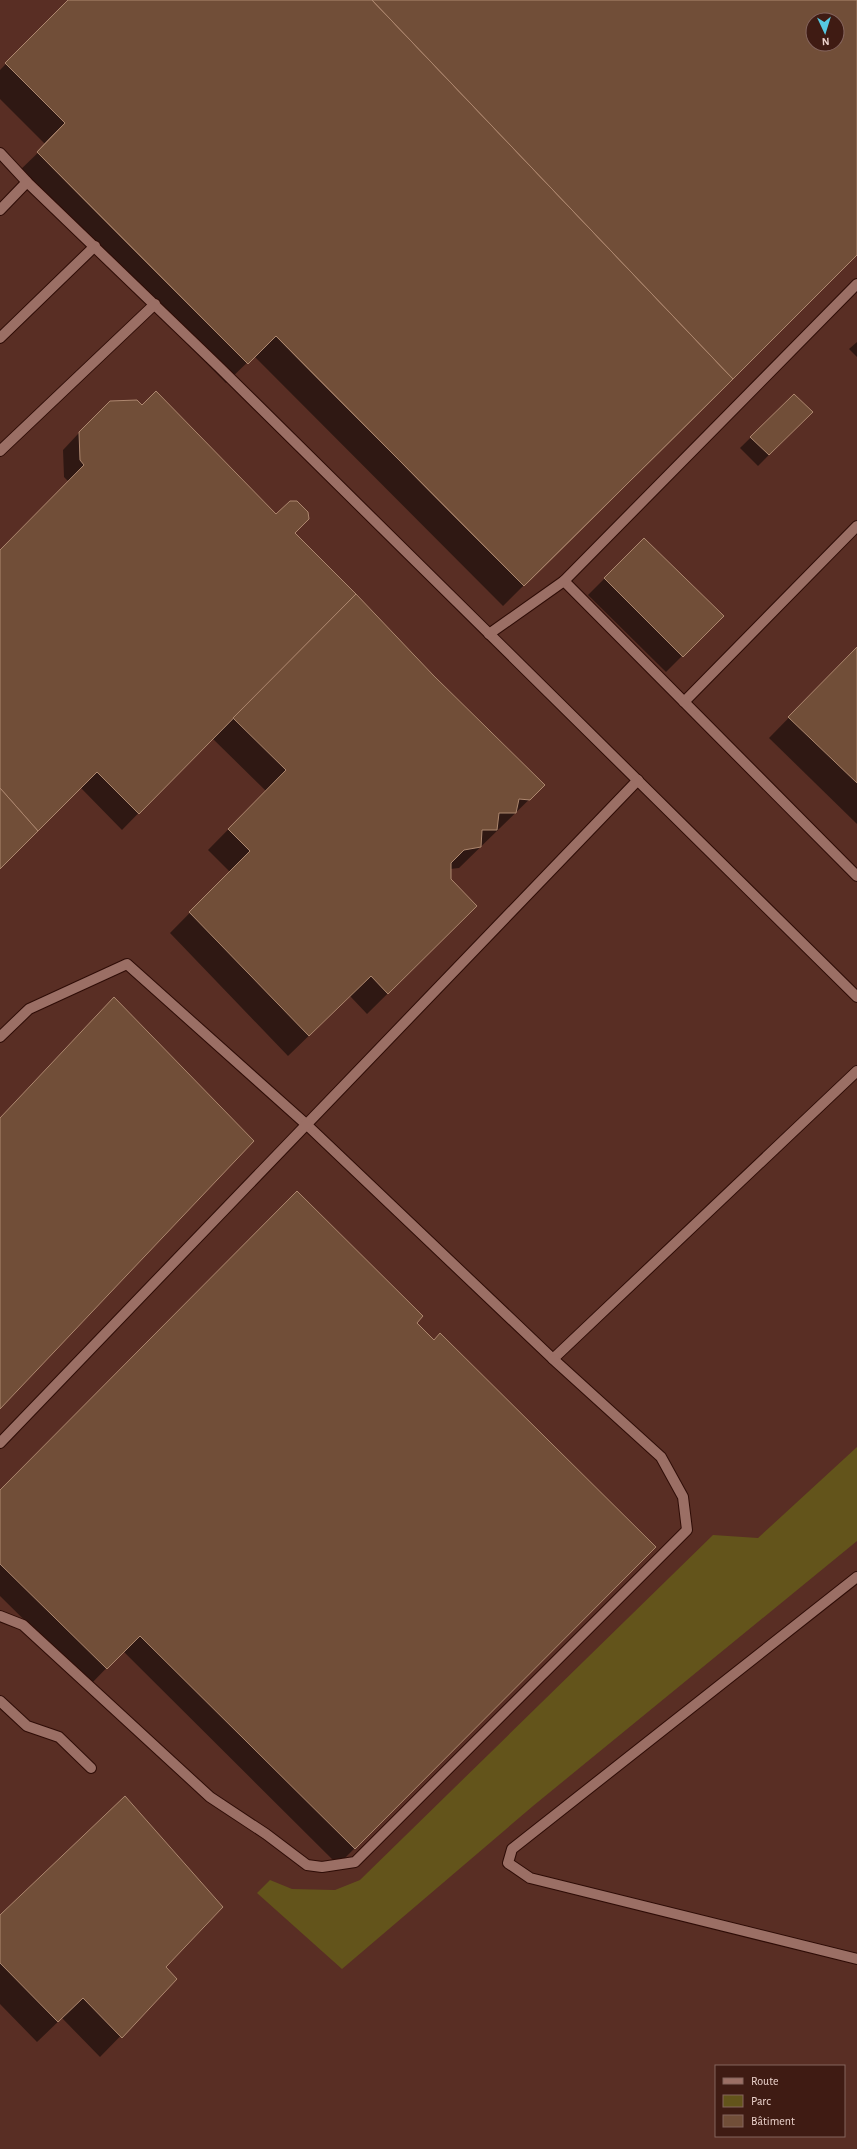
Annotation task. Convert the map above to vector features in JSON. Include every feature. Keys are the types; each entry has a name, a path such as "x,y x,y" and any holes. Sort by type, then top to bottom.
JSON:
{"street":[{"path":"0,153 857,996"},
{"path":"0,210 28,182"},
{"path":"0,338 95,246"},
{"path":"490,634 564,581 857,284"},
{"path":"0,451 155,304"},
{"path":"684,702 857,526"},
{"path":"564,581 857,876"},
{"path":"0,1443 638,780"},
{"path":"0,1037 29,1009 127,964 307,1125 554,1359 661,1457 683,1496 686,1530 355,1862 322,1867 307,1865 266,1834 210,1797 24,1624 0,1616"},
{"path":"554,1359 857,1071"},
{"path":"857,1577 512,1849 508,1863 530,1878 857,1959"},
{"path":"0,1701 27,1726 59,1737 91,1768"}],"shaded area":[{"path":"0,0 857,0 857,2149 0,2149"}],"green space":[{"path":"857,1447 857,1541 533,1806 342,1969 257,1893 270,1880 292,1889 335,1890 360,1880 713,1535 758,1538"}],"building":[{"path":"68,0 857,0 857,255 524,586 276,336 248,364 37,152 65,123 5,63"},
{"path":"68,0 372,0 733,379 524,586 276,336 248,364 37,152 65,123 5,63"},
{"path":"68,0 372,0 733,379 524,586 276,336 248,364 37,152 65,123 5,63"},
{"path":"372,0 857,0 857,255 733,379"},
{"path":"372,0 857,0 857,255 733,379"},
{"path":"156,391 276,514 290,501 297,501 308,512 309,519 295,533 356,594 139,814 97,772 38,831 0,788 0,550 84,465 80,460 79,432 110,401 137,400 142,405"},
{"path":"794,394 813,412 769,455 750,437"},
{"path":"644,538 724,616 683,657 604,578"},
{"path":"356,594 434,676 545,785 530,800 519,799 516,813 499,813 497,830 482,830 481,847 464,850 451,863 451,879 477,906 388,994 371,976 309,1036 189,912 250,851 228,829 286,770 233,718"},
{"path":"857,647 857,783 788,717"},
{"path":"0,788 38,831 0,869"},
{"path":"114,997 254,1141 0,1409 0,1118"},
{"path":"297,1191 423,1316 417,1323 434,1340 440,1333 656,1547 355,1849 140,1636 107,1669 0,1564 0,1490"},
{"path":"125,1796 223,1907 166,1967 177,1979 122,2038 83,1998 58,2022 0,1963 0,1915"}]}
